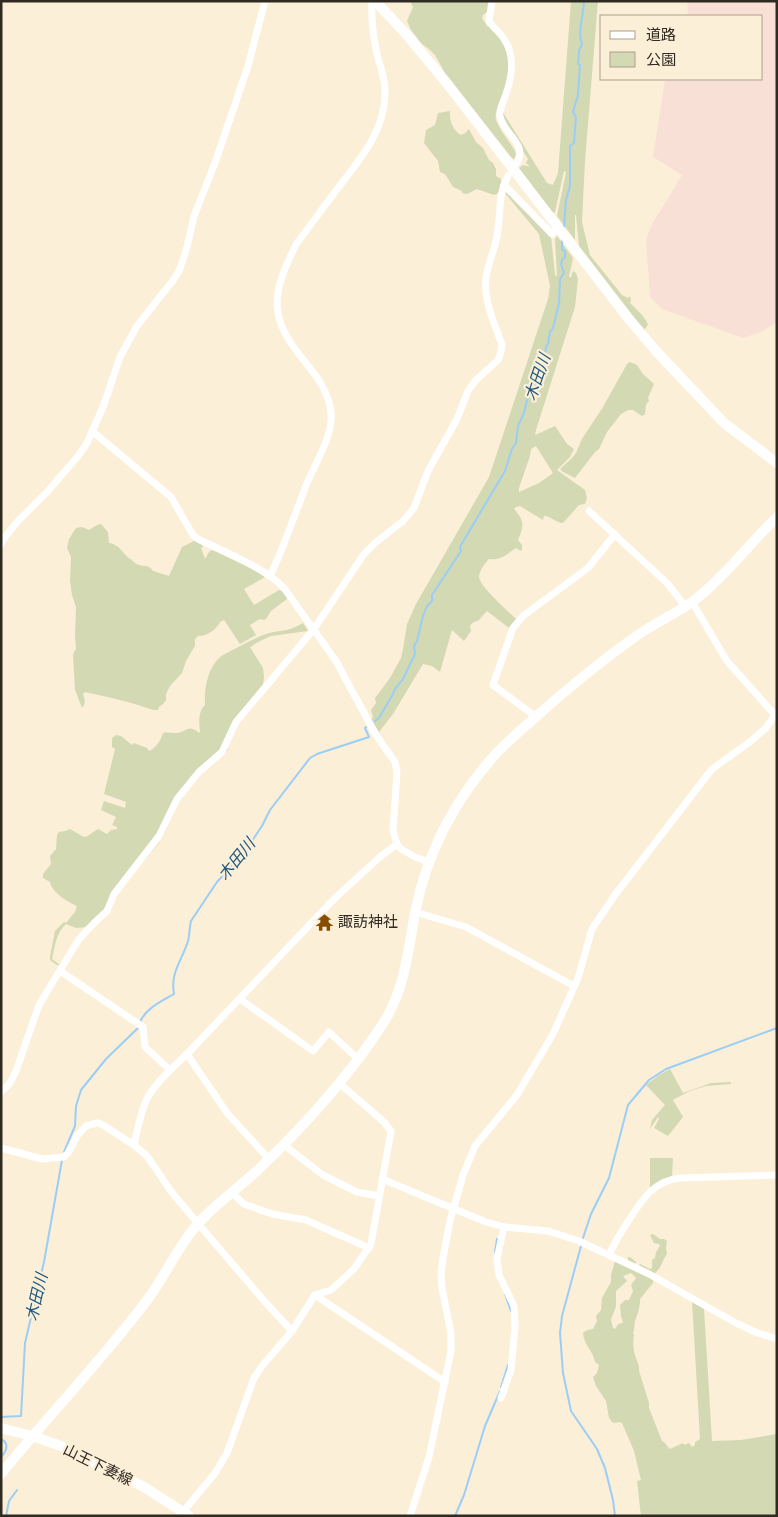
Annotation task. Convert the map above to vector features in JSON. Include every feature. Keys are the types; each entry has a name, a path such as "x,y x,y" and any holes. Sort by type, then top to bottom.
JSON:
{"street":[{"path":"1,544 18,521 47,492 79,455 103,407 120,357 137,326 180,269 194,216 248,66 265,1"},
{"path":"270,576 284,548 305,488 326,441 332,415 323,387 316,375 291,346 285,334 277,310 277,293 289,258 297,243 368,147 380,122 385,106 384,72 372,30 373,1"},
{"path":"373,1 407,35 449,86 572,247 657,352 724,422 777,463"},
{"path":"492,1 489,21 505,39 510,53 512,72 500,118 520,148 521,155 517,163"},
{"path":"1,1092 10,1083 16,1071 40,1005 79,939 107,911 114,894 159,836 180,795 199,772 222,752 236,722 314,629 364,554 414,508 428,471 457,420 468,391 498,360 502,346 486,287 489,264 497,241 500,197 508,176"},
{"path":"504,185 552,234 558,228"},
{"path":"92,432 171,497 193,535 270,576 284,588 336,661 376,735 395,762 397,772 392,831 396,844 408,853 430,862"},
{"path":"410,1516 429,1457 451,1351 451,1333 441,1274 446,1241 466,1166 475,1146 517,1095 554,1034 578,978 592,929 615,895 712,769 751,741 766,728 776,714 727,661 688,604 668,583 589,511"},
{"path":"1,1474 150,1296 198,1223 284,1145 339,1084 382,1026 396,1000 407,962 415,912 430,862 442,832 470,786 494,757 536,717 603,660 641,633 688,604 736,561 777,517"},
{"path":"536,717 493,685 507,641 513,628 524,616 588,568 615,534"},
{"path":"134,1145 146,1102 150,1094 170,1070 335,898 380,856 396,844"},
{"path":"415,912 466,927 574,986"},
{"path":"60,971 143,1027 145,1048 170,1070"},
{"path":"240,999 313,1051 329,1032 358,1058"},
{"path":"187,1054 227,1114 269,1159"},
{"path":"186,1514 227,1453 254,1378 262,1366 292,1331 315,1295 331,1290 354,1269 371,1244 391,1131 389,1127 339,1084"},
{"path":"1,1148 42,1159 64,1157 68,1154 81,1130 86,1126 96,1123 101,1124 134,1145 147,1156 173,1194 292,1331"},
{"path":"284,1145 332,1179 357,1192 379,1196"},
{"path":"610,1254 615,1242 645,1198 652,1190 666,1181 680,1178 777,1175"},
{"path":"382,1179 486,1222 504,1226 548,1230 610,1254 683,1292 736,1323 777,1340"},
{"path":"232,1193 244,1204 272,1214 306,1220 369,1248"},
{"path":"501,1398 511,1370 515,1327 514,1306 499,1275 497,1259 504,1226"},
{"path":"315,1295 445,1382"},
{"name":"山王下妻線","path":"1,1428 61,1446 132,1481 186,1514"}],"shaded area":[{"path":"687,1 777,1 777,322 761,332 743,338 662,309 650,297 646,239 652,224 682,175 653,157 665,80 763,80 763,15 688,15"}],"green space":[{"path":"410,1 491,1 492,8 482,18 487,26 498,33 514,72 497,109 496,120 515,151 514,159 445,73 435,55 422,44 411,30 407,21 413,7"},
{"path":"571,1 598,1 582,222 590,255 622,295 628,298 630,296 630,303 647,322 648,325 644,330 579,246 576,215 575,240 557,216 566,172 564,171 555,212 553,213 519,168 523,165 530,167 526,163 528,159 503,119 503,109 504,114 547,183 553,185 558,173"},
{"path":"450,111 451,121 456,131 461,135 469,129 476,142 483,148 489,160 493,163 496,169 496,176 501,179 498,193 494,195 477,189 467,194 462,193 462,191 453,187 445,174 440,172 438,161 424,143 426,130 435,125 438,113"},
{"path":"505,189 551,236 555,275 557,276 555,239 557,236 573,258 569,277 571,277 573,271 578,279 575,307 535,435 555,426 567,444 574,449 570,457 557,470 585,490 587,498 585,504 579,505 563,523 547,516 544,516 543,520 520,506 514,509 522,520 518,540 522,545 521,551 516,548 500,558 489,559 481,570 479,577 489,593 516,619 509,628 487,611 479,620 472,623 470,626 471,631 464,641 452,630 440,672 432,666 423,664 393,714 379,732 371,720 373,717 371,710 376,703 375,698 390,678 401,658 407,624 416,604 489,477 548,299 550,286 539,234 504,192","holes":["536,446 553,473 539,483 519,492 531,449"]},
{"path":"630,362 637,365 643,374 654,384 648,398 649,401 646,404 645,414 642,416 633,410 628,410 621,414 607,432 599,449 575,478 563,472 560,469 576,453 582,439"},
{"path":"101,524 108,532 109,543 116,545 136,564 148,567 153,571 169,576 182,547 196,540 202,544 203,547 201,548 205,559 212,550 267,576 244,589 254,605 279,590 288,596 287,599 271,611 266,619 260,619 250,625 256,635 240,644 224,620 211,632 198,636 195,639 195,646 186,661 182,673 170,686 166,694 166,700 158,710 85,692 83,694 85,703 82,708 75,690 73,654 76,649 76,607 70,581 71,557 67,548 69,539 76,528 82,527 89,530"},
{"path":"303,623 308,631 271,636 250,647 263,668 263,686 236,718 227,746 228,750 207,768 180,800 158,844 107,906 87,927 76,928 66,924 60,931 52,959 60,965 50,960 55,931 64,922 66,923 75,912 77,906 61,897 51,886 50,882 43,878 43,874 51,864 50,856 56,849 57,835 59,832 70,829 86,837 98,829 107,834 111,830 117,829 117,827 112,825 116,817 101,810 104,801 125,808 126,802 104,794 115,749 112,747 112,738 116,735 121,736 132,745 134,743 147,748 149,751 158,744 163,733 179,733 192,729 199,733 200,717 205,705 208,677 218,659 259,637 290,629"},
{"path":"670,1069 683,1093 711,1083 731,1082 731,1084 706,1086 690,1091 673,1100 683,1117 668,1136 654,1128 659,1119 658,1117 650,1129 652,1120 665,1105 646,1085"},
{"path":"650,1158 673,1158 672,1177 650,1189"},
{"path":"653,1234 667,1241 667,1254 654,1274 653,1283 640,1299 633,1333 633,1345 649,1408 662,1441 670,1449 683,1443 684,1445 689,1443 692,1447 700,1439 692,1301 704,1309 712,1441 741,1440 777,1434 777,1516 641,1516 637,1481 641,1480 634,1451 622,1423 612,1422 609,1418 606,1401 596,1386 593,1377 597,1373 599,1365 595,1362 583,1333 593,1329 597,1321 596,1316 601,1310 602,1298 611,1282 615,1261 628,1262 628,1257 630,1257 636,1262 635,1265 638,1267 640,1264 650,1269 652,1268 652,1260 655,1258 660,1246 654,1243 650,1235","holes":["631,1273 636,1278 631,1285 633,1291 629,1300 625,1300 620,1305 623,1323 618,1324 615,1329 611,1320 616,1306 616,1291 627,1281 623,1276"]}],"waterway":[{"name":"木田川","path":"564,227 566,200 570,186 570,146 574,143 576,117 573,112 578,95 579,51 582,44 580,29 584,1"},
{"name":"木田川","path":"375,721 379,718 395,689 403,679 415,654 414,646 423,616 427,606 432,601 432,595 461,551 460,547 505,471 512,449 516,443 518,426 533,389 540,362 545,354 559,303 560,279 564,273 561,264 565,257 565,251 562,250 562,240"},
{"name":"木田川","path":"140,1022 150,1009 174,994 175,973 188,941 191,921 217,882 246,850 270,810 310,758 369,737 366,727"},
{"name":"木田川","path":"64,1152 75,1126 76,1106 81,1090 106,1059 138,1028"},
{"path":"583,1238 591,1214 609,1178 628,1105 649,1080 666,1069 777,1028"},
{"name":"木田川","path":"1,1417 21,1416 25,1343 44,1262 62,1160"},
{"path":"495,1252 497,1239"},
{"path":"581,1246 562,1316 560,1333 563,1373 571,1411 597,1449 605,1468 615,1516"},
{"path":"505,1294 511,1311"},
{"path":"501,1387 508,1365"},
{"path":"455,1516 464,1495 485,1426 500,1391"},
{"name":"木田川","path":"1,1439 6,1447 2,1456"},
{"name":"木田川","path":"6,1516 9,1501 17,1490"}],"place":[{"name":"諏訪神社","path":"324,922"}]}
